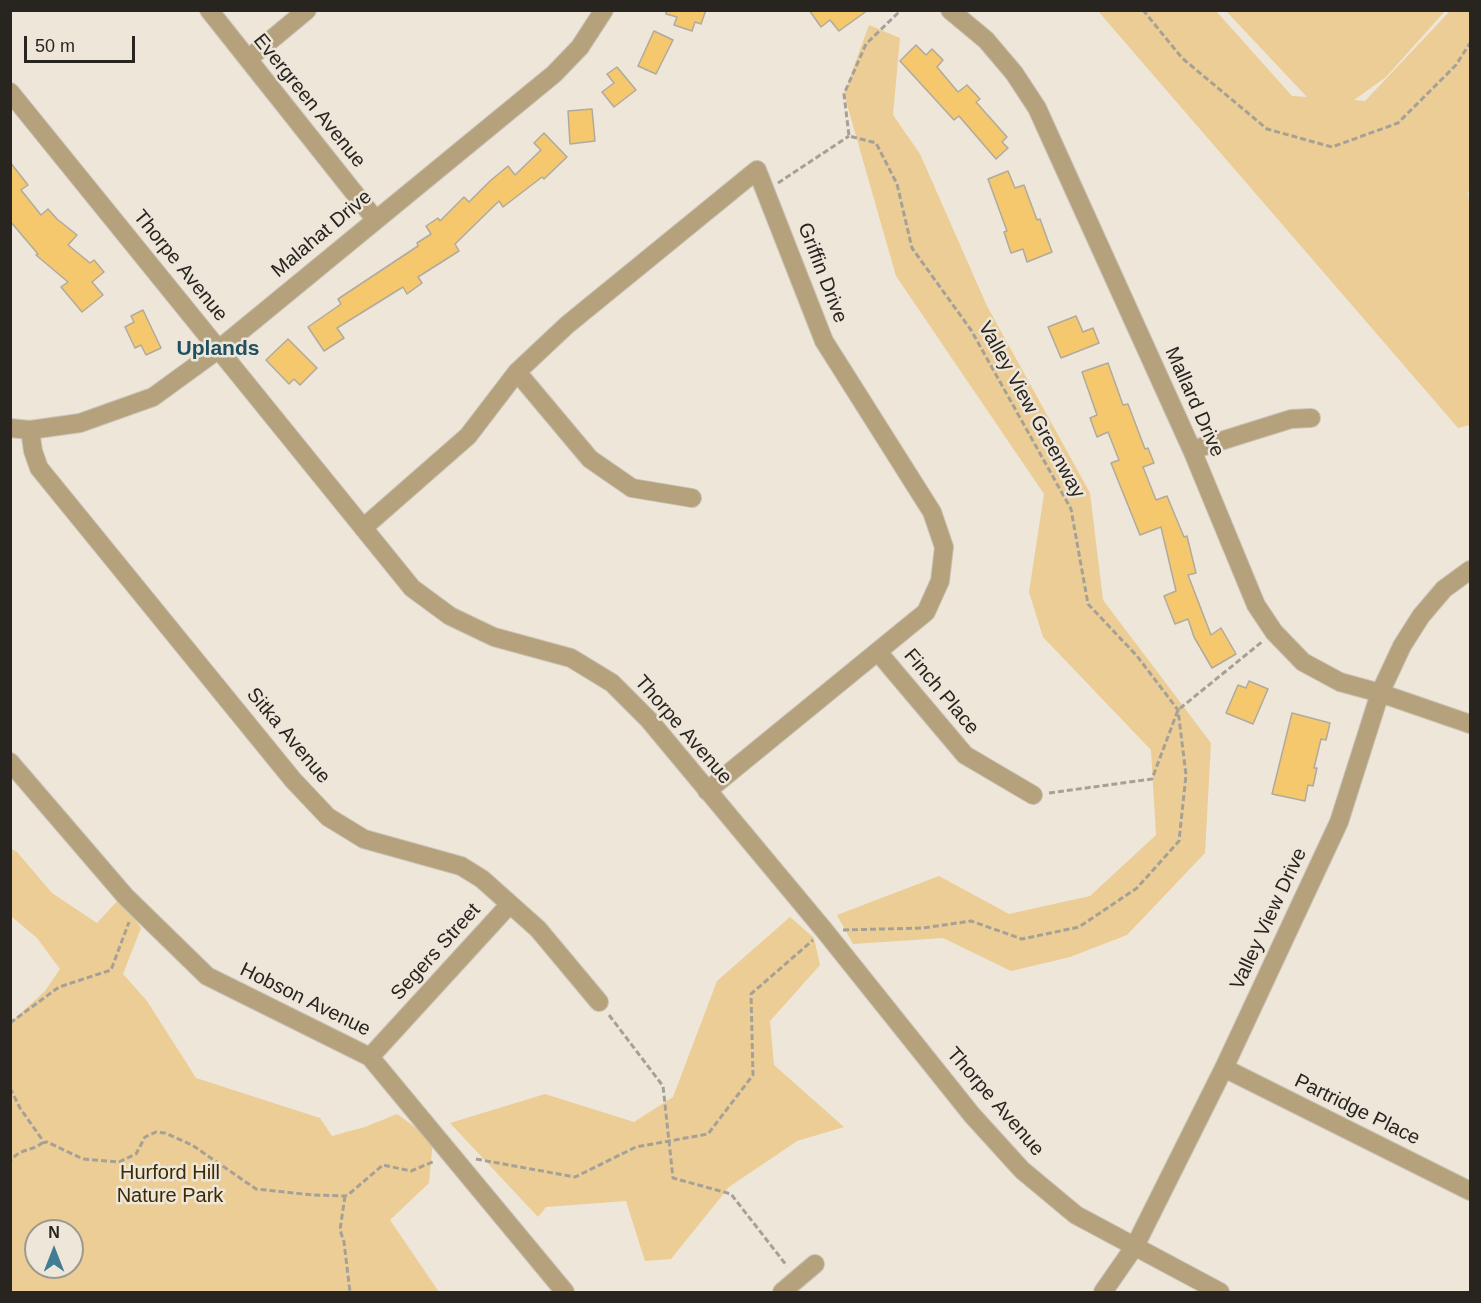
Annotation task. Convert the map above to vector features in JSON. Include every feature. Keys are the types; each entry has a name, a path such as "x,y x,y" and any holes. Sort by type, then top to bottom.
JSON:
{"street":[{"name":"Evergreen Avenue","path":"209,10 375,219"},
{"path":"248,59 307,10"},
{"name":"Malahat Drive","path":"30,430 80,423 153,397 219,349 554,74 580,46 604,10"},
{"name":"Mallard Drive","path":"950,10 986,40 1014,73 1037,108 1192,450 1256,605 1274,632 1303,662 1340,682 1380,693 1470,724"},
{"name":"Thorpe Avenue","path":"10,93 412,588 450,616 494,637 571,658 612,683 650,720 824,930 972,1115 1023,1170 1076,1215 1135,1246"},
{"name":"Griffin Drive","path":"363,528 468,436 517,372 567,325 757,170 824,341 932,512 944,548 940,581 926,612 707,791"},
{"path":"517,372 590,459 632,489 692,498"},
{"path":"1192,450 1291,419 1311,418"},
{"path":"10,428 30,430"},
{"name":"Sitka Avenue","path":"30,430 33,451 39,468 293,780 328,817 364,839 461,866 482,879 538,929 599,1002"},
{"name":"Valley View Drive","path":"1103,1293 1135,1246 1224,1068 1339,822 1380,693 1402,646 1421,616 1444,590 1470,570"},
{"name":"Finch Place","path":"878,652 965,755 1033,795"},
{"name":"Hobson Avenue","path":"10,762 135,906 207,976 370,1057 565,1293"},
{"name":"Segers Street","path":"370,1057 510,904"},
{"name":"Partridge Place","path":"1224,1068 1470,1191"},
{"path":"1135,1246 1220,1293"},
{"path":"782,1293 815,1264"}],"path":[{"path":"766,190 849,136 844,94 866,44 901,10"},
{"path":"1143,10 1182,58 1267,129 1332,147 1398,123 1456,65 1470,43"},
{"name":"Valley View Greenway","path":"849,136 876,142 897,184 912,248 971,330 1071,509 1088,604 1137,656 1178,710"},
{"path":"1033,795 1152,779 1178,710 1274,632"},
{"path":"350,1293 344,1242 340,1230 345,1196 382,1165 411,1171 451,1155 574,1177 636,1146 708,1134 753,1075 751,994 824,930 923,928 971,921 1022,939 1079,927 1137,888 1179,841 1186,775 1178,710"},
{"path":"10,1023 60,987 111,970 135,906"},
{"path":"599,1002 663,1086 673,1178 730,1194 797,1280"},
{"path":"10,1088 42,1143"},
{"path":"10,1161 18,1153 46,1142 83,1159 119,1162 136,1154 145,1137 156,1132 165,1133 192,1145 256,1189 345,1196"}],"green space":[{"path":"1098,11 1216,11 1292,96 1307,97 1226,11 1445,11 1386,77 1354,100 1365,101 1450,11 1470,11 1470,187 1468,193 1470,212 1470,425 1458,428"},
{"path":"869,25 900,38 893,115 920,154 987,306 1090,493 1103,600 1211,743 1205,853 1127,935 1070,957 1011,971 943,938 853,944 837,915 939,876 1009,914 1090,896 1156,835 1151,750 1043,637 1029,592 1044,494 896,276 844,94"},
{"name":"Hurford Hill Nature Park","path":"10,848 17,852 52,893 97,923 120,898 141,928 123,974 147,1001 196,1078 320,1118 332,1136 365,1127 397,1114 433,1140 429,1183 390,1220 439,1292 11,1292 11,1022 45,991 60,969 37,938 11,916"},
{"path":"790,917 814,938 820,965 770,1021 774,1065 844,1127 797,1141 729,1187 671,1259 645,1261 626,1201 546,1207 538,1217 450,1123 545,1094 634,1122 673,1097 717,981"}],"building":[{"path":"666,10 706,10 701,24 695,22 692,31 674,25 677,17 666,14"},
{"path":"809,10 868,10 839,31 830,20 821,27"},
{"path":"654,31 673,40 656,74 638,66"},
{"path":"916,45 926,55 932,49 943,60 937,67 958,92 967,85 980,99 976,102 1007,137 1002,142 1008,148 996,159 959,116 954,120 900,61"},
{"path":"617,67 636,90 614,107 602,92 614,83 607,74"},
{"path":"592,109 595,141 570,144 568,111"},
{"path":"544,133 567,157 544,179 542,177 503,207 499,201 455,244 459,251 418,277 422,283 407,294 403,287 337,328 344,338 324,351 308,327 341,304 338,299 418,246 417,243 431,234 426,226 438,218 440,221 464,197 469,202 508,166 515,175 541,150 534,143"},
{"path":"10,162 28,185 21,190 41,215 48,209 77,235 68,245 90,263 94,260 104,272 92,282 103,295 82,312 61,287 68,282 36,255 38,254 10,221"},
{"path":"1008,171 1015,188 1024,185 1052,252 1027,262 1023,249 1011,253 1004,232 1007,231 988,179"},
{"path":"143,310 161,348 146,355 141,345 135,348 125,327 134,322 131,316"},
{"path":"1076,316 1083,332 1093,328 1099,343 1061,358 1048,327"},
{"path":"288,339 317,368 300,385 294,379 289,384 266,360"},
{"path":"1108,363 1123,405 1128,404 1145,449 1148,448 1154,463 1143,467 1156,500 1167,496 1184,537 1187,536 1196,573 1188,575 1211,635 1221,628 1236,654 1212,668 1194,637 1188,619 1175,624 1164,596 1176,591 1161,527 1140,535 1111,463 1119,460 1108,432 1097,437 1090,418 1097,415 1082,372"},
{"path":"1249,681 1268,689 1253,724 1226,713 1238,685 1246,688"},
{"path":"1292,713 1330,723 1326,740 1321,739 1314,768 1317,768 1313,786 1308,785 1305,801 1272,794"}],"district":[{"name":"Uplands","path":"218,349"}]}
